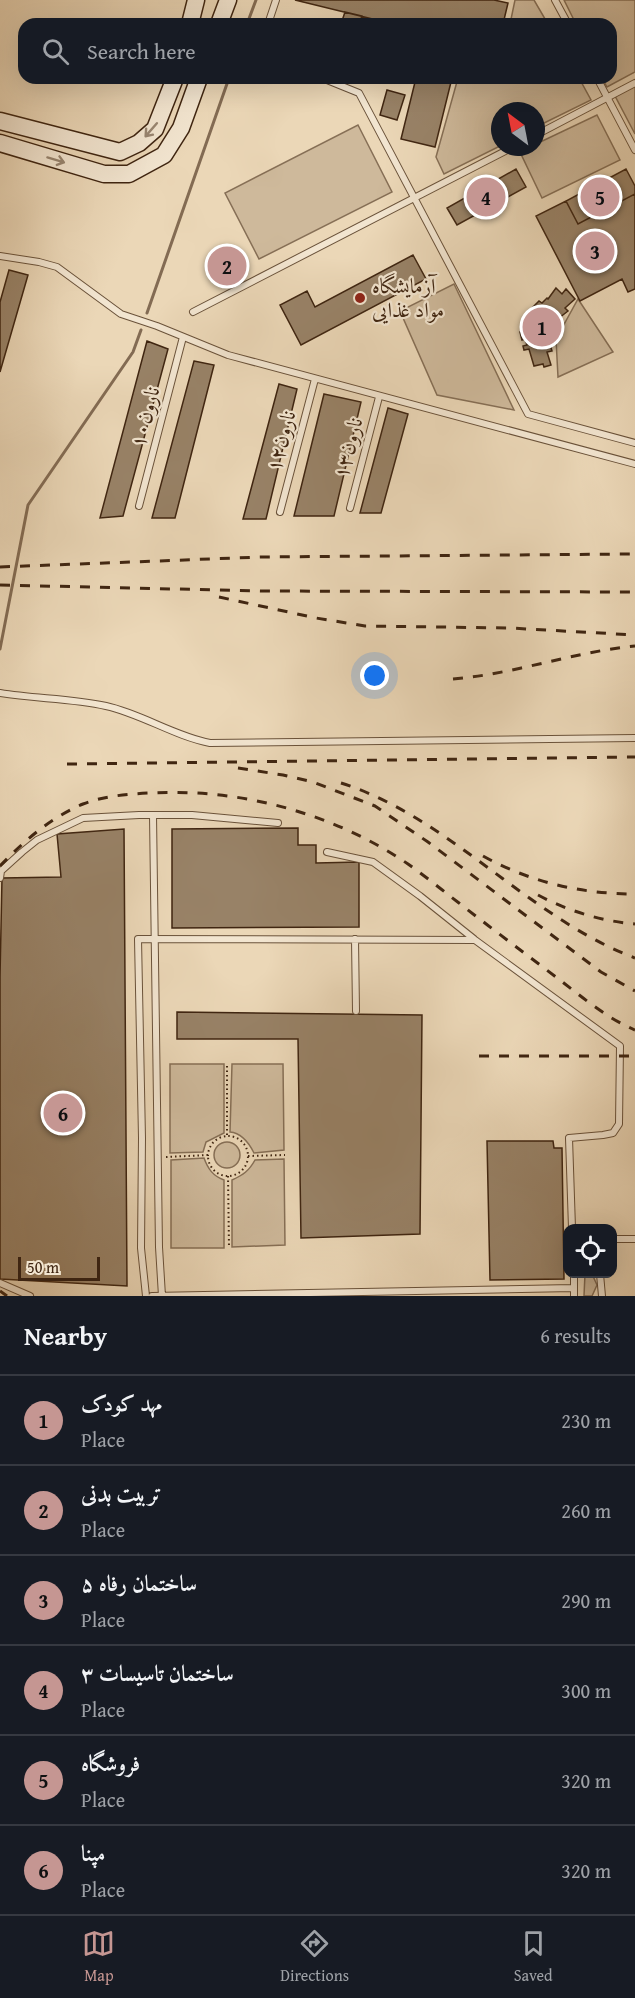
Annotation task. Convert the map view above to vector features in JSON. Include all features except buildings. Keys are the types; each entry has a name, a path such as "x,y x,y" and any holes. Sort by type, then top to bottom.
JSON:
{"main road":[{"path":"192,18 196,0"},
{"path":"221,18 228,0"},
{"path":"0,121 120,152 139,143 155,129 174,84"},
{"path":"0,143 104,174 129,174 164,155 181,128 197,84"}],"lane":[{"path":"270,18 276,0"},
{"path":"555,0 565,18"},
{"path":"545,130 635,83"},
{"path":"337,84 359,93 528,414 635,443"},
{"path":"600,84 635,150"},
{"path":"193,312 496,156"},
{"path":"0,256 57,267 121,314 228,355 635,464"},
{"name":"نارون۱۰","path":"139,506 183,337"},
{"name":"نارون۱۲","path":"280,512 315,379"},
{"name":"نارون۱۳","path":"350,508 379,396"},
{"path":"0,693 107,706 192,739 210,743 635,738"},
{"path":"153,815 159,1246 162,1295"},
{"path":"0,878 1,871 37,840 83,818 192,815 278,823"},
{"path":"327,852 373,861 475,940 620,1046 619,1124 613,1133 569,1138 573,1224"},
{"path":"146,1296 141,1248 142,1138 138,939 475,940"},
{"path":"355,939 356,1011"},
{"path":"617,1239 635,1239"},
{"path":"574,1278 574,1296"},
{"path":"600,1278 602,1296"},
{"path":"0,1283 30,1296"},
{"path":"152,1296 573,1288"}],"path":[{"path":"227,1065 227,1136"},
{"path":"227,1136 239,1139 244,1144 248,1156 243,1169 228,1176 214,1170 210,1165 208,1155 214,1140 227,1136"},
{"path":"158,1157 208,1155"},
{"path":"248,1156 285,1155"},
{"path":"228,1176 229,1246"}],"shaded area":[{"path":"515,0 534,0 544,18 511,18"},
{"path":"564,0 635,0 635,72 617,82 617,18 573,18"},
{"path":"635,83 635,134 614,94"},
{"path":"456,84 582,84 591,100 545,123 545,102 491,102 491,150 444,174 436,157"},
{"path":"597,115 620,160 542,198 522,156 545,156 545,140"},
{"path":"358,125 392,192 259,259 225,193"},
{"path":"454,284 514,410 437,395 400,311"},
{"path":"578,299 613,352 558,377 556,339"},
{"path":"170,1064 224,1064 224,1133 206,1142 203,1152 170,1153"},
{"path":"232,1064 283,1064 284,1150 254,1153 245,1139 230,1132"},
{"path":"227,1142 236,1146 240,1155 236,1164 227,1168 218,1164 214,1155 218,1146"},
{"path":"204,1158 211,1172 224,1180 224,1248 171,1248 171,1160"},
{"path":"284,1159 285,1245 232,1247 232,1180 245,1172 255,1160"},
{"path":"585,1278 594,1278 597,1285 592,1296 584,1296"}],"waterway":[{"path":"249,18 256,0"},
{"path":"147,313 227,84"},
{"path":"0,649 28,505 133,352 141,330"}],"railway":[{"path":"0,567 262,557 635,554"},
{"path":"0,585 263,591 635,592"},
{"path":"219,597 365,626 510,628 635,635"},
{"path":"453,679 499,673 589,653 635,646"},
{"path":"67,764 635,757"},
{"path":"238,768 313,782 375,806 428,842 601,972 635,991"},
{"path":"341,783 381,799 418,819 559,918 596,940 635,958"},
{"path":"0,866 28,839 59,816 83,804 107,797 141,793 184,793 218,795 285,807 349,831 408,864 594,1006 635,1030"},
{"path":"483,856 519,873 556,885 595,892 635,894"},
{"path":"538,895 585,914 635,924"},
{"path":"479,1056 635,1056"},
{"path":"0,1291 7,1296"}],"place":[{"name":"۳ ساختمان تاسیسات","path":"486,197"},
{"name":"فروشگاه","path":"600,197"},
{"name":"۵ ساختمان رفاه","path":"595,251"},
{"name":"تربیت بدنی","path":"227,266"},
{"name":"آزمایشگاه مواد غذایی","path":"360,298"},
{"name":"مهد کودک","path":"542,327"},
{"name":"مپنا","path":"63,1113"}]}
